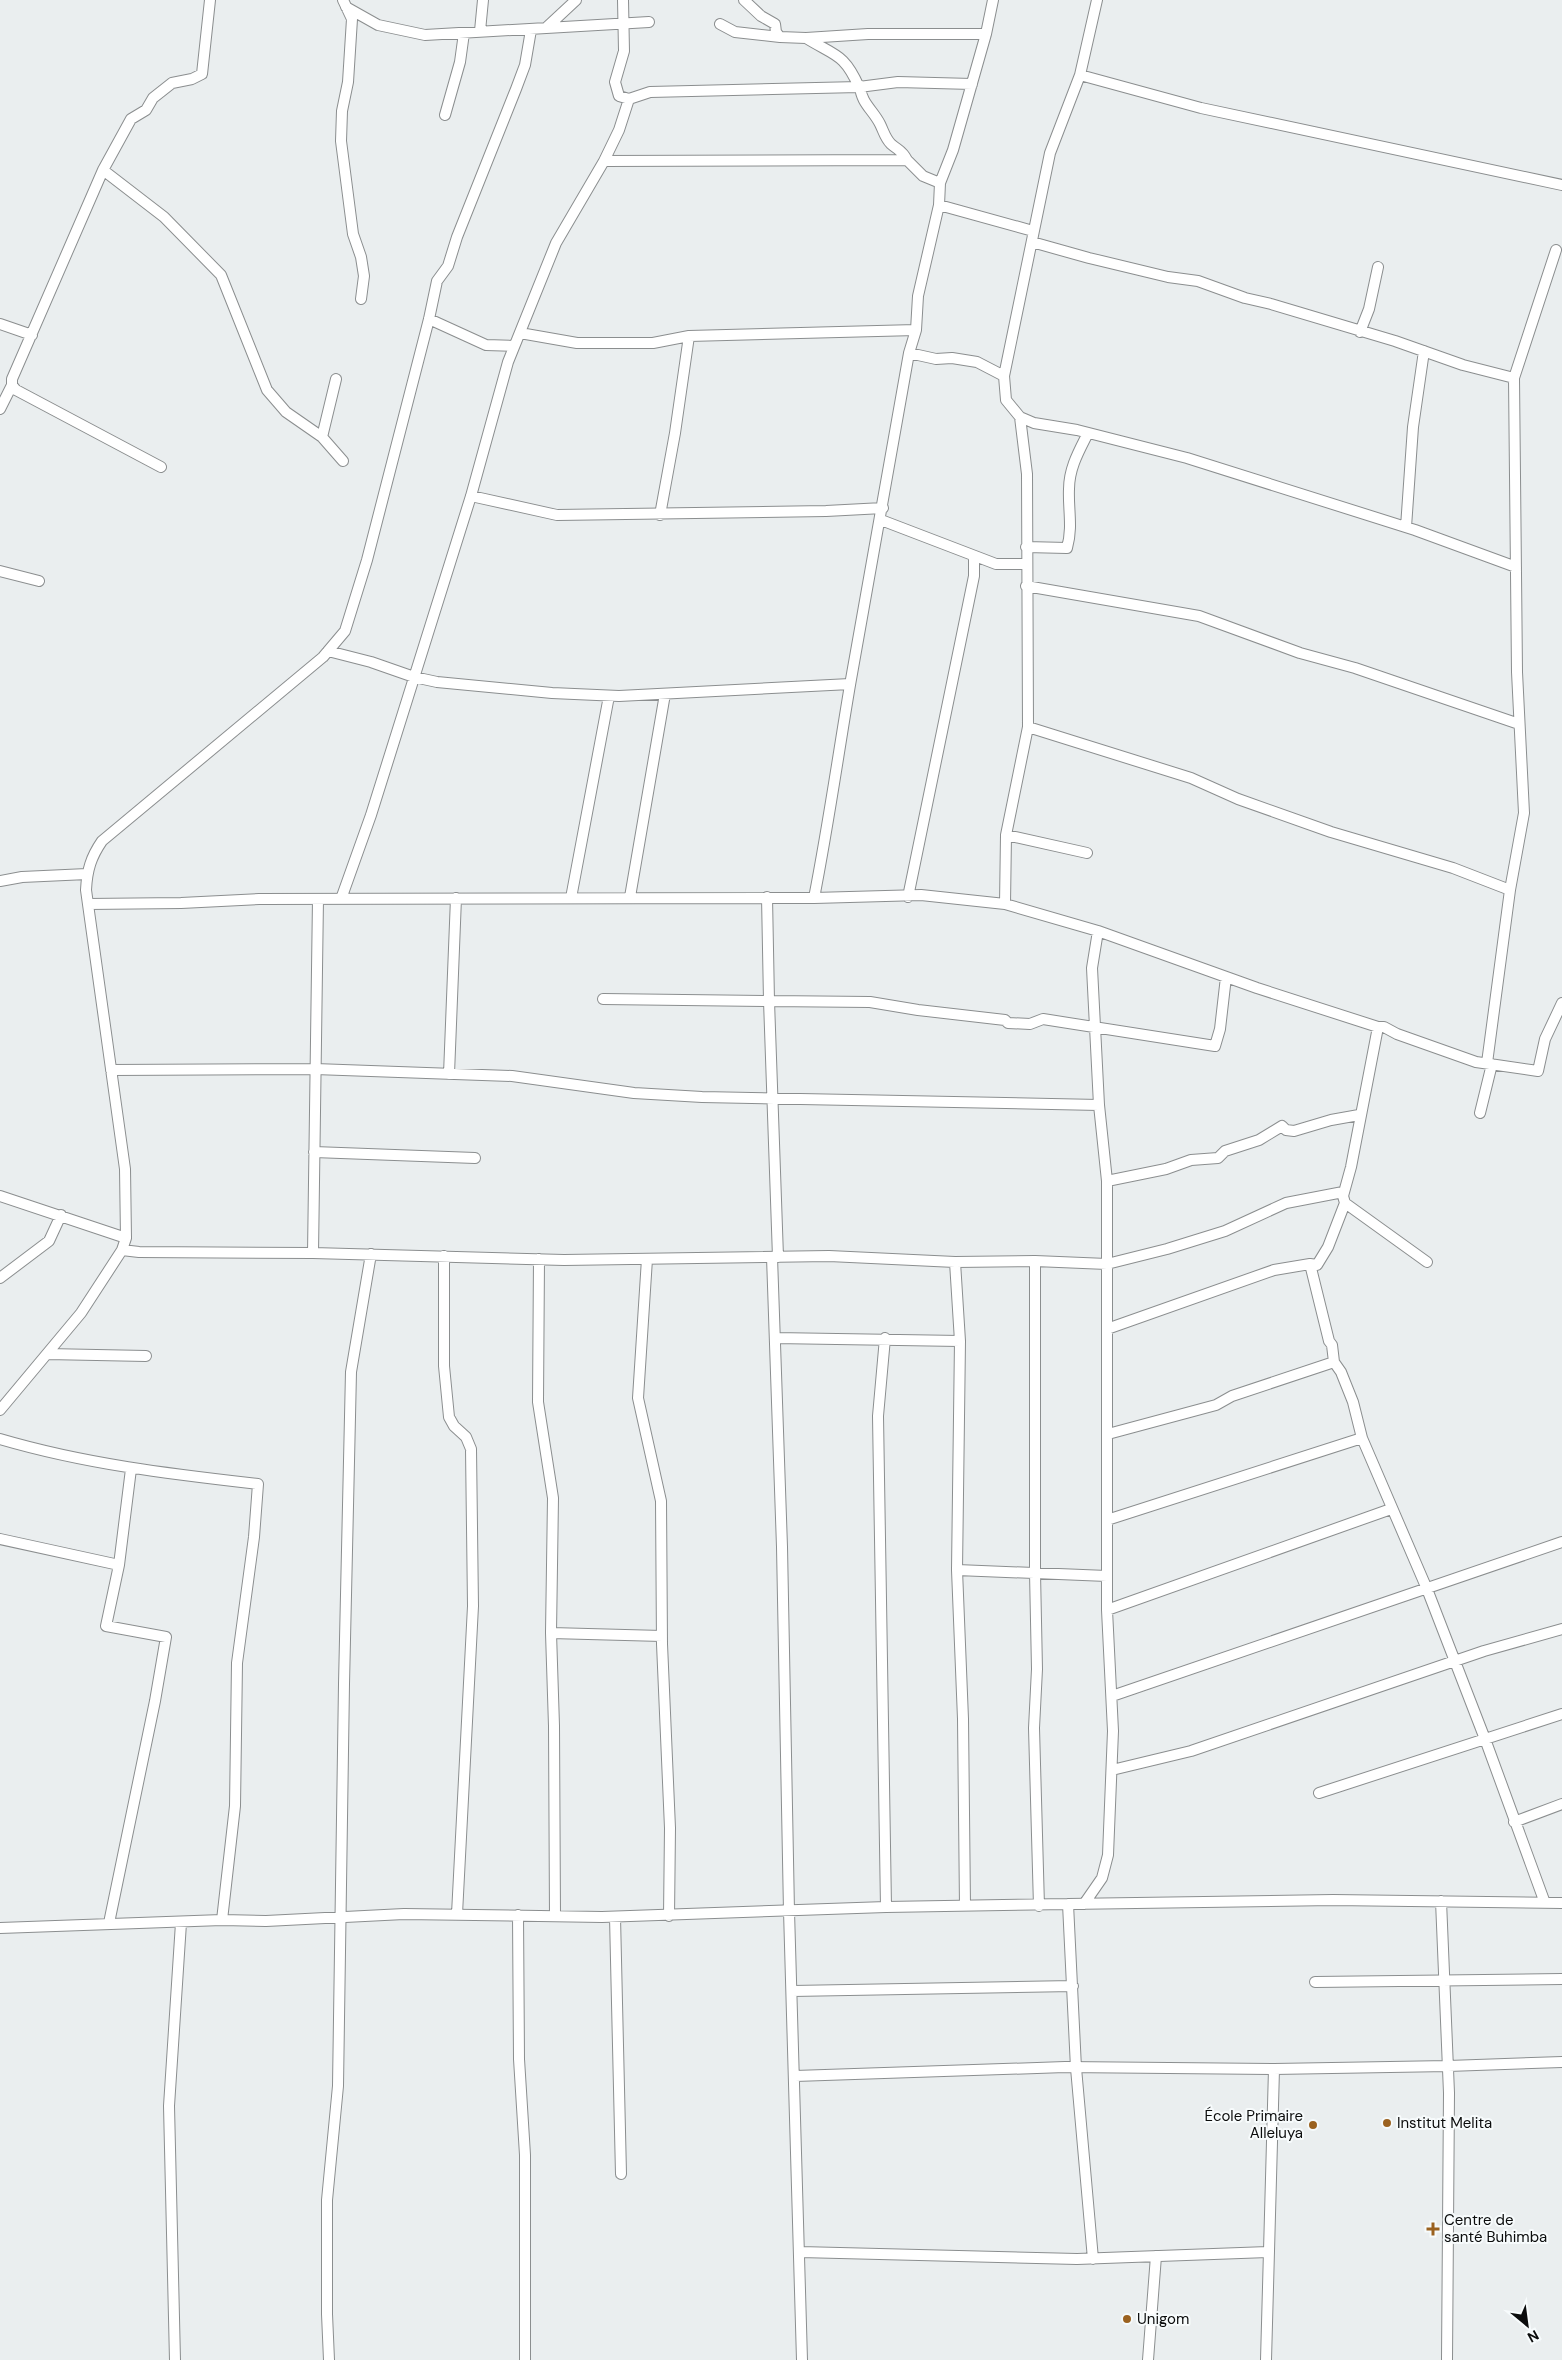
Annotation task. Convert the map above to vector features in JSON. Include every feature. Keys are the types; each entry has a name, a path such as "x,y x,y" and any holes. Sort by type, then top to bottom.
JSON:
{"street":[{"path":"0,409 12,385 12,379 103,170 131,119 146,110 153,98 172,83 192,79 202,74 210,0"},
{"path":"480,31 483,0"},
{"path":"546,28 576,0"},
{"path":"623,0 624,51 616,82 619,96 630,99 650,92 692,90 860,86 898,82 972,84"},
{"path":"744,0 761,16 775,24 780,37"},
{"path":"814,898 826,836 850,684 881,520 908,353 916,330 918,296 939,206 940,183 953,150 986,34 993,0"},
{"path":"1097,0 1080,75 1050,153 1004,376 1006,400 1020,417 1034,423 1088,433 1187,458 1406,527 1516,567"},
{"path":"344,3 378,26 425,35 649,22"},
{"path":"344,3 352,19 348,82 342,111 341,141 353,234 362,257 364,276 361,299"},
{"path":"720,24 735,32 806,38 868,34 986,34"},
{"path":"0,1410 81,1313 122,1250 126,1238 124,1169 88,904 87,874 91,857 102,841 298,679 328,651 344,631 367,560 437,281 448,266 457,237 516,88 524,65 531,30"},
{"path":"446,115 460,62 464,33"},
{"path":"806,38 844,60 860,86 861,97 880,123 883,134 892,145 902,150 907,160 923,176 940,183"},
{"path":"1080,75 1201,108 1562,185"},
{"path":"340,899 371,815 470,496 508,362 556,244 604,161 619,130 630,99"},
{"path":"604,161 907,160"},
{"path":"103,170 164,218 221,275 267,390 286,412 322,437 344,461"},
{"path":"939,206 1033,236 1089,258 1168,277 1198,280 1244,298 1271,304 1424,351 1463,365 1514,378"},
{"path":"1480,1113 1489,1064 1510,890 1524,813 1519,724 1514,378 1556,250"},
{"path":"1360,332 1369,309 1378,267"},
{"path":"429,319 486,345 514,346"},
{"path":"0,324 32,335"},
{"path":"520,333 576,343 653,343 689,336 916,330"},
{"path":"660,515 675,433 689,336"},
{"path":"1406,527 1413,427 1424,351"},
{"path":"908,353 936,359 952,358 977,362 1004,376"},
{"path":"322,437 336,379"},
{"path":"12,385 16,390 161,467"},
{"path":"1005,904 1006,836 1028,727 1027,474 1020,417"},
{"path":"1026,547 1067,548 1072,533 1068,488 1072,466 1088,433"},
{"path":"470,496 557,515 660,515 883,508"},
{"path":"881,520 996,564 1026,564"},
{"path":"908,897 974,576 974,556"},
{"path":"0,571 39,581"},
{"path":"1026,586 1199,616 1300,653 1355,668 1519,724"},
{"path":"328,651 371,662 414,677 489,688 609,696 850,684"},
{"path":"630,897 664,694"},
{"path":"571,898 609,696"},
{"path":"1028,727 1191,778 1238,799 1331,832 1453,868 1510,890"},
{"path":"1006,836 1087,853"},
{"path":"0,881 22,877 87,874"},
{"path":"88,904 181,904 259,899 814,898 908,897 921,895 1005,904 1098,931 1226,977 1378,1028 1384,1027 1397,1034 1476,1062 1538,1071 1545,1039 1562,1003"},
{"path":"767,897 773,1099 775,1338 787,1712 789,1911 802,2360"},
{"path":"449,1074 456,898"},
{"path":"313,1253 314,1069 318,899"},
{"path":"1084,1904 1102,1878 1108,1855 1112,1770 1112,1696 1107,1610 1108,1434 1105,1382 1107,1181 1099,1105 1092,968 1098,931"},
{"path":"604,999 870,1002 918,1010 1005,1020 1008,1023 1030,1024 1043,1019 1215,1046 1220,1029 1226,977"},
{"path":"1107,1329 1274,1270 1317,1264 1328,1247 1344,1197 1378,1028"},
{"path":"111,1070 314,1069 512,1076 634,1093 773,1099 1099,1105"},
{"path":"1107,1181 1166,1168 1191,1160 1218,1158 1225,1151 1259,1140 1282,1126 1286,1130 1294,1131 1331,1120 1359,1115"},
{"path":"314,1152 475,1158"},
{"path":"0,1196 61,1214 126,1238"},
{"path":"122,1250 140,1252 371,1254 539,1259 829,1256 955,1262 1035,1261 1107,1264 1168,1249 1225,1231 1286,1203 1344,1197 1427,1262"},
{"path":"0,1278 49,1241 61,1214"},
{"path":"329,2360 327,2200 338,2086 351,1372 371,1254"},
{"path":"444,1256 444,1366 449,1417 454,1426 466,1437 471,1449 473,1606 457,1914"},
{"path":"539,1259 538,1402 553,1498 551,1633 556,1916"},
{"path":"647,1259 638,1398 661,1501 662,1636 670,1828 669,1916"},
{"path":"1035,1261 1035,1573 1037,1670 1034,1728 1039,1906"},
{"path":"955,1262 960,1341 957,1407 956,1570 963,1719 965,1906"},
{"path":"1310,1264 1329,1341 1332,1345 1334,1362 1341,1372 1353,1402 1362,1438 1383,1483 1391,1509 1426,1589 1485,1739 1545,1903"},
{"path":"775,1338 885,1338 960,1341"},
{"path":"885,1338 878,1416 886,1907"},
{"path":"47,1354 146,1356"},
{"path":"1108,1434 1216,1405 1240,1394 1334,1362"},
{"path":"1107,1520 1362,1438"},
{"path":"0,1439 47,1453 131,1469 258,1484 254,1537 237,1663 235,1806 222,1920"},
{"path":"108,1923 156,1701 166,1637 106,1626 119,1565 131,1469"},
{"path":"1107,1610 1391,1509"},
{"path":"0,1539 119,1565"},
{"path":"1112,1696 1562,1542"},
{"path":"956,1570 1107,1576"},
{"path":"1112,1770 1192,1751 1454,1662 1562,1628"},
{"path":"551,1633 662,1636"},
{"path":"1319,1793 1562,1714"},
{"path":"1514,1822 1562,1804"},
{"path":"0,1928 108,1923 181,1923 222,1920 266,1922 457,1914 615,1917 886,1907 1039,1906 1068,1904 1333,1900 1562,1904"},
{"path":"1441,1901 1448,2066 1447,2360"},
{"path":"1068,1904 1076,2068 1093,2259"},
{"path":"518,1915 519,2059 525,2155 525,2360"},
{"path":"615,1917 621,2174"},
{"path":"175,2360 169,2106 181,1923"},
{"path":"1316,1982 1562,1979"},
{"path":"792,1991 1073,1986"},
{"path":"795,2076 1076,2068 1448,2066 1562,2062"},
{"path":"1266,2360 1274,2068"},
{"path":"800,2252 1093,2259 1268,2252"},
{"path":"1148,2360 1156,2256"}],"place":[{"name":"Institut Melita","path":"1387,2123"},
{"name":"École Primaire Alleluya","path":"1313,2125"},
{"name":"Centre de santé Buhimba","path":"1433,2229"},
{"name":"Unigom","path":"1127,2319"}]}
